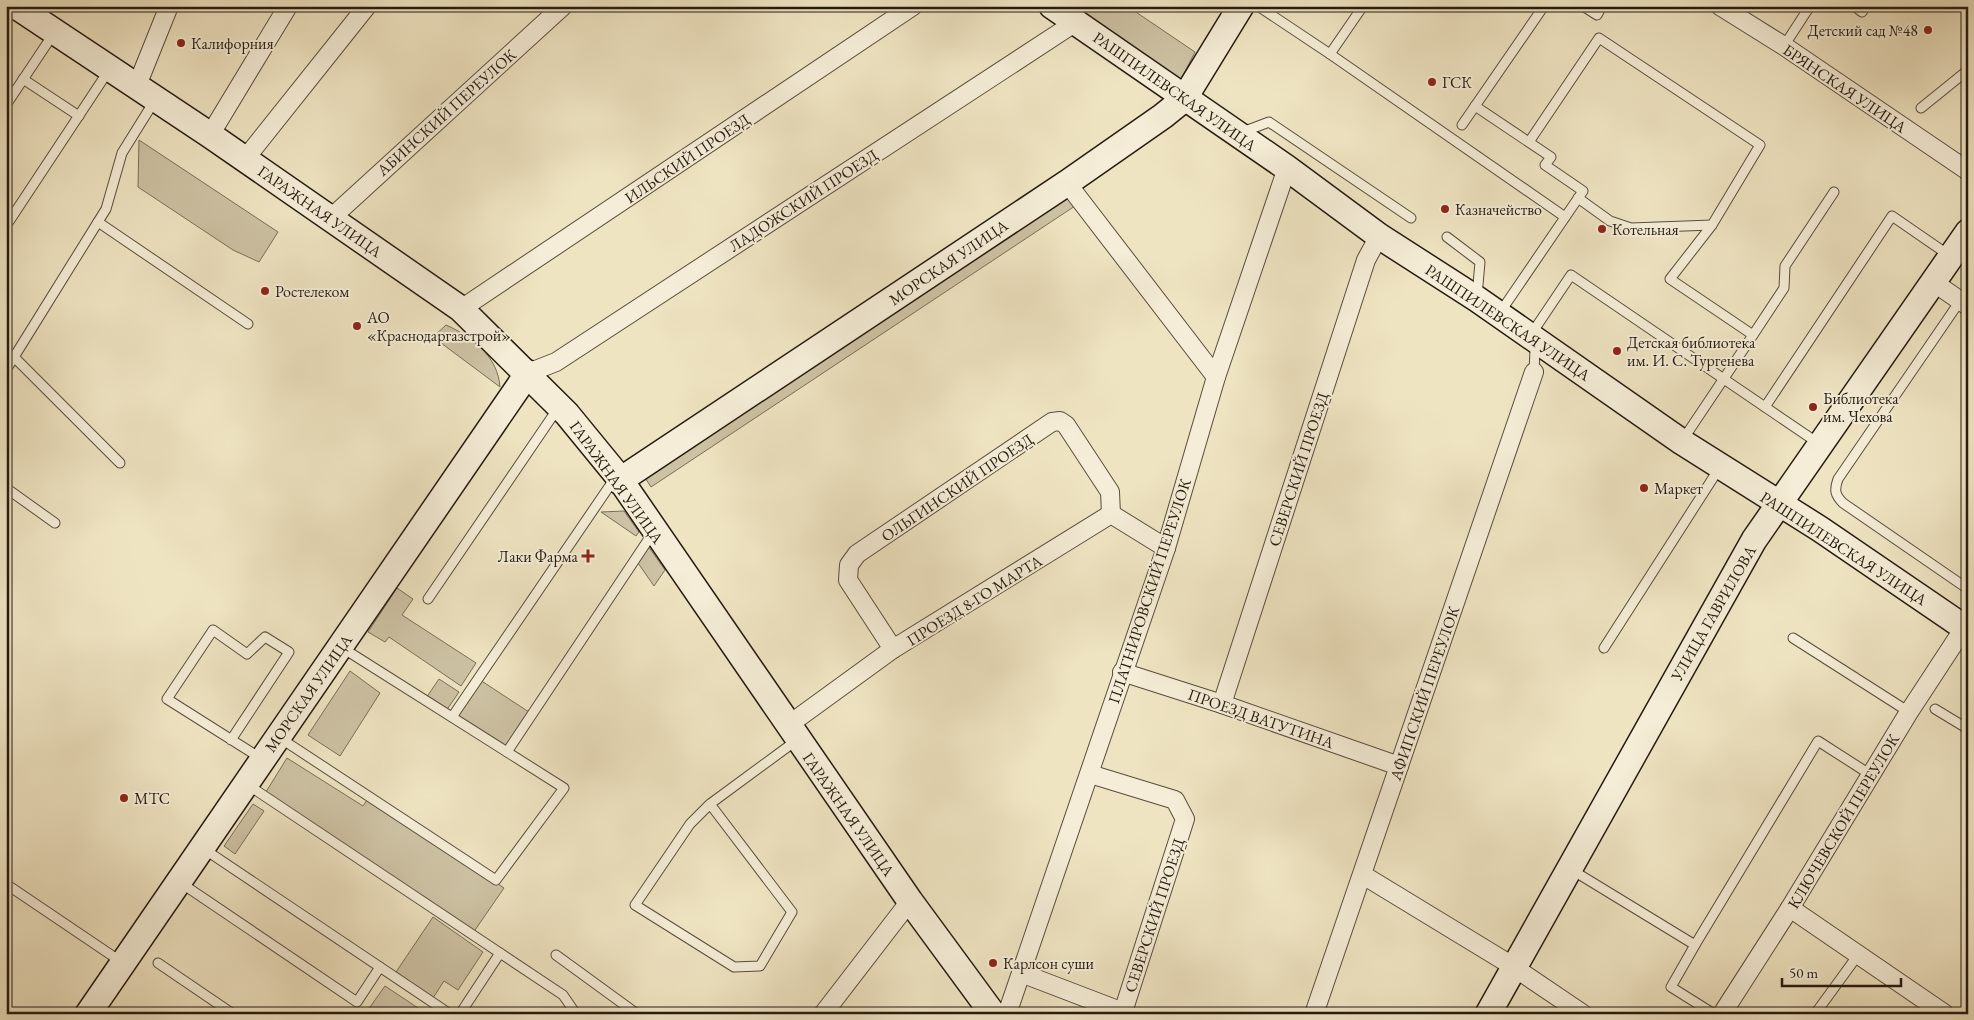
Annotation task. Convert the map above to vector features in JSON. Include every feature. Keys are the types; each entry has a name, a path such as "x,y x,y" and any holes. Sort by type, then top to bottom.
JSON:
{"street":[{"name":"ГАРАЖНАЯ УЛИЦА","path":"16,6 210,135 461,309 528,373 559,406 618,478 792,733 910,901 993,1014"},
{"path":"146,94 169,6"},
{"path":"210,135 288,6"},
{"path":"245,159 367,6"},
{"name":"АБИНСКИЙ ПЕРЕУЛОК","path":"330,219 563,6"},
{"name":"ИЛЬСКИЙ ПРОЕЗД","path":"461,309 913,6"},
{"name":"РАШПИЛЕВСКАЯ УЛИЦА","path":"1052,6 1287,168 1379,236 1477,299 1682,442 1820,529 1966,629"},
{"name":"МОРСКАЯ УЛИЦА","path":"618,478 1067,183 1164,116 1184,98 1241,6"},
{"name":"БРЯНСКАЯ УЛИЦА","path":"1720,6 1784,46 1968,171"},
{"name":"ЛАДОЖСКИЙ ПРОЕЗД","path":"528,373 556,362 1076,22"},
{"name":"ПЛАТНИРОВСКИЙ ПЕРЕУЛОК","path":"1007,1014 1090,774 1122,672 1166,548 1216,377 1287,168"},
{"path":"1067,183 1216,377"},
{"name":"УЛИЦА ГАВРИЛОВА","path":"1488,1014 1750,548 1968,232"},
{"name":"СЕВЕРСКИЙ ПРОЕЗД","path":"1222,704 1366,260 1379,236"},
{"path":"1933,282 1964,303"},
{"name":"АФИПСКИЙ ПЕРЕУЛОК","path":"1314,1014 1534,372"},
{"name":"МОРСКАЯ УЛИЦА","path":"88,1014 528,373"},
{"name":"ОЛЬГИНСКИЙ ПРОЕЗД","path":"893,650 848,580 849,565 857,554 1052,422 1060,421 1066,425 1110,492 1111,514"},
{"path":"1111,514 1166,548"},
{"name":"ПРОЕЗД 8-ГО МАРТА","path":"792,733 893,650 1111,514"},
{"name":"КЛЮЧЕВСКОЙ ПЕРЕУЛОК","path":"1722,1014 1790,908 1909,712 1966,629"},
{"name":"ПРОЕЗД ВАТУТИНА","path":"1122,672 1222,704 1399,766"},
{"name":"СЕВЕРСКИЙ ПРОЕЗД","path":"1021,973 1123,1012 1185,819 1175,800 1090,774"},
{"path":"1363,875 1514,967 1583,1014"},
{"path":"823,1014 910,901"},
{"path":"1790,908 1939,1012"}],"lane":[{"path":"1258,6 1565,217"},
{"path":"1330,54 1363,6"},
{"path":"1462,125 1544,6"},
{"path":"1583,6 1597,15 1602,6"},
{"path":"1784,46 1810,6"},
{"path":"1854,6 1862,12 1866,6"},
{"path":"6,105 55,33"},
{"path":"1529,142 1600,38 1760,145 1712,225 1670,279 1753,335"},
{"path":"6,226 109,69"},
{"path":"1921,108 1968,70"},
{"path":"23,80 79,116"},
{"path":"6,370 106,209 122,153 146,94"},
{"path":"1475,106 1551,156 1545,165 1583,191 1498,314"},
{"path":"1238,134 1269,122 1410,218"},
{"path":"1682,442 1784,288 1785,266 1834,192"},
{"path":"1578,198 1610,221 1631,228 1712,225"},
{"path":"1765,407 1892,216 1950,256"},
{"path":"98,222 248,324"},
{"path":"1447,237 1480,262 1477,299"},
{"path":"1534,372 1535,350 1530,336 1571,275 1822,445"},
{"path":"1964,303 1838,479 1834,489 1837,497 1843,503 1968,588"},
{"path":"14,357 120,463"},
{"path":"428,599 559,406"},
{"path":"1604,648 1720,467"},
{"path":"452,717 618,478"},
{"path":"6,488 54,523"},
{"path":"507,752 654,531"},
{"path":"231,740 289,652 265,637 247,654 213,630 167,700 231,740 262,759"},
{"path":"1793,638 1909,712"},
{"path":"278,737 496,880 564,788 340,646"},
{"path":"1935,709 1968,729"},
{"path":"710,804 792,912 760,966 734,967 635,905 690,824 710,804 792,733"},
{"path":"1714,1014 1671,987 1818,742 1871,776"},
{"path":"246,783 425,900 563,995 576,1014"},
{"path":"202,847 450,1014"},
{"path":"1569,868 1696,946"},
{"path":"179,882 357,1002 380,967"},
{"path":"6,884 123,963"},
{"path":"460,1014 500,953"},
{"path":"556,955 637,1014"},
{"path":"1815,1014 1858,955"},
{"path":"158,963 233,1014"}],"shaded area":[{"path":"1064,6 1127,6 1195,52 1179,83"},
{"path":"139,140 278,232 259,262 233,250 138,187"},
{"path":"1070,193 1078,204 651,487 642,473"},
{"path":"446,325 466,336 489,357 495,366 500,387 433,337"},
{"path":"624,511 639,532 636,536 601,512"},
{"path":"648,546 665,570 654,586 638,563"},
{"path":"397,588 413,599 402,615 476,663 461,686 389,637 385,642 368,632"},
{"path":"350,671 380,693 340,756 308,735"},
{"path":"477,678 532,714 507,752 452,717"},
{"path":"439,679 459,692 446,711 426,698"},
{"path":"287,758 363,806 369,797 504,888 473,933 264,795"},
{"path":"253,804 264,811 235,854 224,846"},
{"path":"433,917 483,952 458,990 444,981 433,998 396,972"},
{"path":"385,986 427,1014 365,1014"}],"place":[{"name":"Детский сад №48","path":"1928,30"},
{"name":"Калифорния","path":"181,43"},
{"name":"ГСК","path":"1432,82"},
{"name":"Казначейство","path":"1445,209"},
{"name":"Котельная","path":"1602,229"},
{"name":"Ростелеком","path":"265,291"},
{"name":"АО «Краснодаргазстрой»","path":"357,326"},
{"name":"Детская библиотека им. И. С. Тургенева","path":"1617,351"},
{"name":"Библиотека им. Чехова","path":"1813,407"},
{"name":"Маркет","path":"1644,488"},
{"name":"Лаки Фарма","path":"588,556"},
{"name":"МТС","path":"124,798"},
{"name":"Карлсон суши","path":"993,963"}]}
